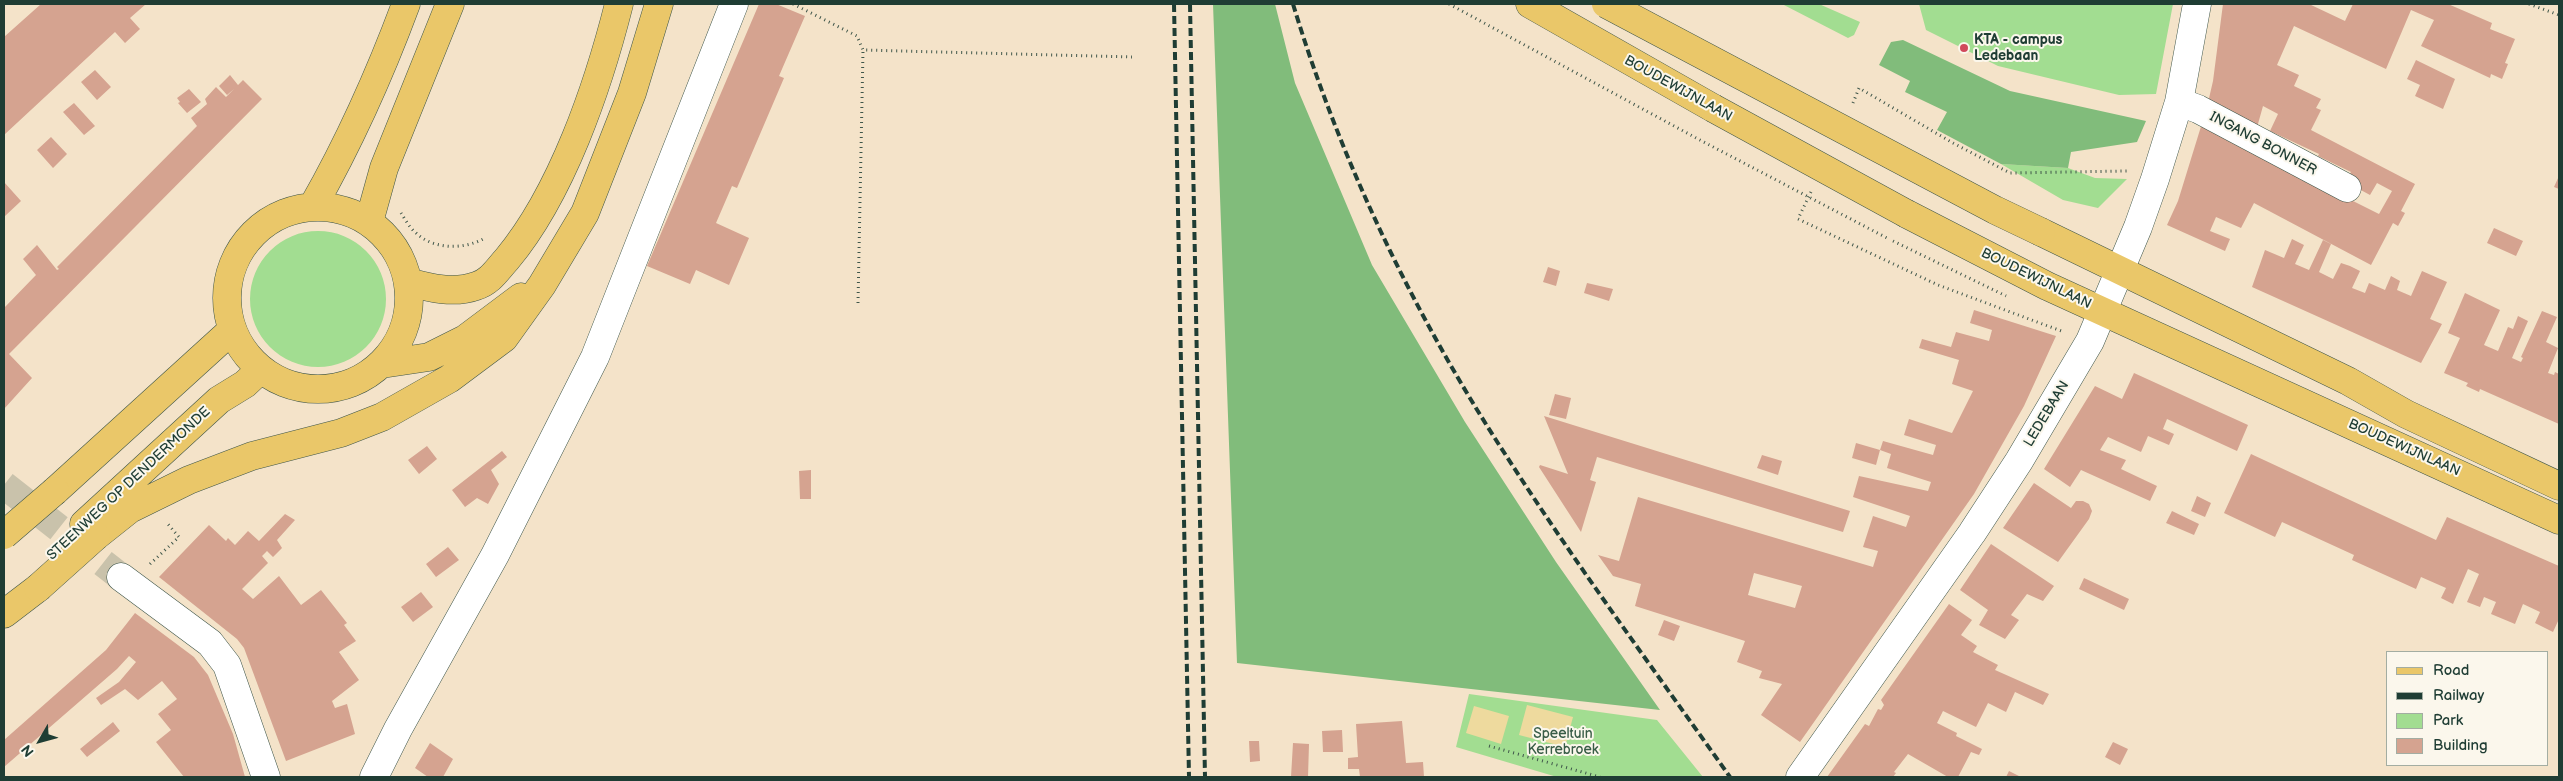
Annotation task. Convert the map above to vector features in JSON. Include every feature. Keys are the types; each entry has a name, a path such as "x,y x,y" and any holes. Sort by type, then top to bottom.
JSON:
{"main road":[{"path":"313,206 352,133 383,67 406,4"},
{"path":"369,222 384,168 450,4"},
{"path":"408,282 430,288 460,290 476,286 490,279 520,244 542,210 571,147 586,108 619,4"},
{"name":"STEENWEG OP DENDERMONDE","path":"90,530 188,480 252,456 341,433 382,417 449,380 504,338 542,285 585,213 632,93 659,4"},
{"name":"BOUDEWIJNLAAN","path":"1530,4 1620,57 1806,160 2019,272 2559,520"},
{"path":"1606,4 1995,210 2348,381 2406,414 2559,486"},
{"path":"313,206 342,209 369,222 388,238 401,259 408,282 409,304 405,326 395,346 382,364 354,382 322,389 290,385 261,369 244,352 232,330 226,296 233,262 252,234 280,214 313,206"},
{"path":"382,364 417,360 456,344 496,318 517,299 542,285"},
{"path":"4,535 232,330"},
{"name":"STEENWEG OP DENDERMONDE","path":"4,614 33,583 90,530 219,400 245,384 261,369"},
{"name":"STEENWEG OP DENDERMONDE","path":"4,605 33,583"}],"street":[{"path":"374,777 398,729 495,555 595,357 734,4"},
{"name":"LEDEBAAN","path":"1800,777 1972,533 2019,462 2090,341 2141,219 2179,102 2197,4"},
{"name":"INGANG BONNER","path":"2179,102 2198,109 2347,188"},
{"path":"125,580 210,644 227,665 266,777"}],"path":[{"path":"793,4 857,36 863,50 858,303"},
{"path":"1449,4 1855,222 2006,296"},
{"path":"2529,4 2559,15"},
{"path":"863,50 1132,57"},
{"path":"399,210 415,232 434,242 464,247 489,235"},
{"path":"125,580 179,537 169,525"},
{"path":"1489,746 1600,777"}],"green space":[{"path":"1213,4 1275,4 1295,83 1372,265 1465,422 1556,562 1660,710 1237,663"},
{"path":"1782,4 1819,4 1860,22 1854,35 1848,38"},
{"path":"1919,4 2173,4 2156,94 2119,95 1998,66 1926,30"},
{"path":"1903,40 2010,91 2146,121 2137,142 2071,152 2068,168 2001,164 1937,130 1947,112 1905,92 1910,81 1879,65 1891,42"},
{"path":"2001,164 2068,168 2095,178 2127,179 2098,208 2063,200"},
{"path":"318,231 344,236 356,242 366,251 375,261 381,273 386,299 381,325 375,337 366,347 356,356 344,362 318,367 292,362 280,356 270,347 261,337 255,325 250,299 255,273 261,261 270,251 280,242 292,236"},
{"name":"Speeltuin Kerrebroek","path":"1469,694 1657,720 1703,777 1557,777 1456,747"}],"sand":[{"path":"1527,705 1573,717 1565,747 1519,735"},
{"path":"1474,706 1509,716 1501,744 1466,733"}],"building":[{"path":"41,4 146,4 130,18 140,29 125,43 115,32 4,135 4,37"},
{"path":"759,4 776,4 805,16 779,76 784,78 737,188 732,186 716,223 749,238 729,285 696,270 690,284 647,266"},
{"path":"2223,4 2309,4 2345,21 2353,4 2448,4 2492,23 2490,29 2515,39 2505,63 2508,64 2502,79 2491,74 2490,78 2421,46 2434,20 2411,10 2386,69 2294,26 2277,65 2299,75 2294,86 2321,99 2316,108 2321,110 2311,130 2415,184 2401,211 2405,213 2398,226 2393,223 2371,265 2254,203 2241,228 2216,217 2210,231 2230,239 2225,251 2167,225 2178,201 2207,107 2213,81","holes":["2263,106 2278,114 2270,131 2319,154 2318,156 2351,172 2346,182 2370,195 2377,183 2392,191 2379,214 2339,194 2256,131"]},
{"path":"2416,60 2455,79 2443,109 2415,96 2420,85 2407,79"},
{"path":"95,70 111,87 97,100 81,82"},
{"path":"230,75 238,85 243,80 262,99 9,354 32,378 4,409 4,308 36,275 23,259 37,245 57,270 59,269 57,267 197,126 191,118 207,104 205,99 216,87 226,97 234,89 227,95 219,86"},
{"path":"189,89 201,102 187,113 178,103 180,102 177,98"},
{"path":"74,103 95,126 84,135 63,112"},
{"path":"51,137 67,154 53,168 37,150"},
{"path":"2559,176 2559,189 2554,187"},
{"path":"4,182 21,201 4,217"},
{"path":"2494,228 2523,241 2516,256 2487,243"},
{"path":"2292,239 2304,245 2295,264 2309,270 2323,240 2331,244 2319,272 2333,279 2341,263 2350,266 2360,271 2352,288 2365,293 2369,283 2385,290 2391,276 2400,281 2397,290 2411,296 2422,271 2447,282 2430,319 2442,324 2421,363 2252,287 2265,250 2284,258"},
{"path":"1548,267 1560,271 1556,286 1543,282"},
{"path":"1587,283 1613,289 1609,301 1584,293"},
{"path":"2465,293 2500,310 2484,345 2498,351 2508,327 2513,329 2518,316 2528,321 2512,358 2521,362 2523,358 2521,357 2542,311 2557,317 2546,342 2558,348 2548,373 2554,375 2555,372 2559,374 2559,424 2480,389 2479,392 2466,386 2468,383 2444,373 2460,338 2448,333"},
{"path":"1974,310 2056,336 2024,406 1974,494 1800,742 1761,715 1782,684 1759,678 1762,671 1737,662 1745,641 1635,606 1641,584 1613,576 1598,555 1619,561 1638,497 1873,567 1878,551 1863,547 1873,516 1906,527 1910,516 1853,497 1859,476 1928,491 1931,482 1887,468 1891,454 1880,450 1883,441 1933,455 1936,445 1904,435 1909,419 1952,433 1973,391 1952,384 1959,360 1919,348 1922,339 1951,347 1956,332 1989,341 1992,330 1970,323","holes":["1754,573 1802,586 1795,608 1748,595"]},
{"path":"2134,373 2248,425 2237,451 2167,419 2163,429 2174,434 2169,445 2148,436 2141,452 2108,437 2100,450 2126,460 2121,469 2157,486 2150,501 2081,470 2070,487 2044,469 2095,386 2122,399"},
{"path":"1555,394 1571,398 1566,419 1549,415"},
{"path":"1544,416 1850,511 1843,532 1597,457 1590,480 1596,482 1581,532 1539,467 1540,465 1568,474"},
{"path":"1856,443 1880,450 1876,465 1852,458"},
{"path":"427,446 437,459 419,474 408,460"},
{"path":"502,451 507,457 491,470 499,484 488,504 477,498 465,507 452,490"},
{"path":"2251,454 2436,540 2447,517 2559,566 2559,619 2553,632 2535,623 2540,612 2523,604 2515,624 2491,614 2496,602 2484,597 2480,607 2467,602 2479,574 2468,569 2453,604 2441,598 2446,588 2421,577 2416,589 2352,560 2354,555 2282,522 2275,537 2224,513"},
{"path":"1762,455 1782,461 1778,475 1757,468"},
{"path":"811,470 811,499 800,499 799,471"},
{"path":"2034,483 2071,508 2076,501 2083,501 2089,504 2092,511 2089,519 2058,562 2003,528"},
{"path":"2197,496 2211,503 2205,517 2191,511"},
{"path":"2172,511 2199,524 2194,535 2166,523"},
{"path":"285,514 295,520 277,540 282,548 273,557 267,551 262,556 268,563 242,589 253,599 279,576 301,605 321,590 347,623 344,625 356,641 339,652 359,680 332,701 335,708 347,704 355,734 286,761 244,648 237,639 159,577 209,525 226,541 228,538 235,545 248,531 259,541"},
{"path":"1991,544 2054,586 2043,601 2027,594 2011,615 2019,620 2005,639 1979,625 1988,610 1960,590"},
{"path":"448,547 459,560 436,577 426,564"},
{"path":"2084,578 2129,599 2124,610 2079,589"},
{"path":"421,592 433,607 413,622 401,607"},
{"path":"1949,604 1972,620 1961,635 1977,646 1973,652 1998,665 1995,670 2049,694 2043,705 2015,692 2006,712 1988,703 1976,727 1943,711 1937,723 1957,733 1956,736 1982,749 1979,755 1971,752 1958,777 1948,777 1908,754 1894,772 1896,773 1893,777 1827,777 1865,724 1869,726 1878,709 1881,710 1884,705 1881,700"},
{"path":"135,613 194,657 208,675 233,734 245,777 184,777 156,742 171,730 158,714 177,699 162,681 138,700 125,689 101,705 96,698 119,682 136,662 129,656 117,669 4,767 4,740 106,650"},
{"path":"1664,620 1680,626 1674,641 1658,635"},
{"path":"1402,721 1406,763 1423,762 1424,777 1360,777 1359,769 1348,769 1348,758 1358,757 1356,724"},
{"path":"113,722 120,731 87,757 80,749"},
{"path":"1342,730 1343,752 1323,752 1322,731"},
{"path":"1249,741 1259,741 1260,761 1250,762"},
{"path":"2113,742 2128,749 2120,765 2105,757"},
{"path":"430,743 453,759 443,777 428,777 415,768"},
{"path":"1293,743 1309,744 1308,777 1291,777"},
{"path":"2009,771 2021,777 2006,777"}],"tunnel":[{"path":"4,485 121,577"}],"railway":[{"path":"1174,4 1189,777"},
{"path":"1190,4 1205,777"},
{"path":"1293,4 1312,63 1358,181 1412,295 1442,350 1507,457 1561,538 1730,777"}],"place":[{"name":"KTA - campus Ledebaan","path":"1964,48"}]}
